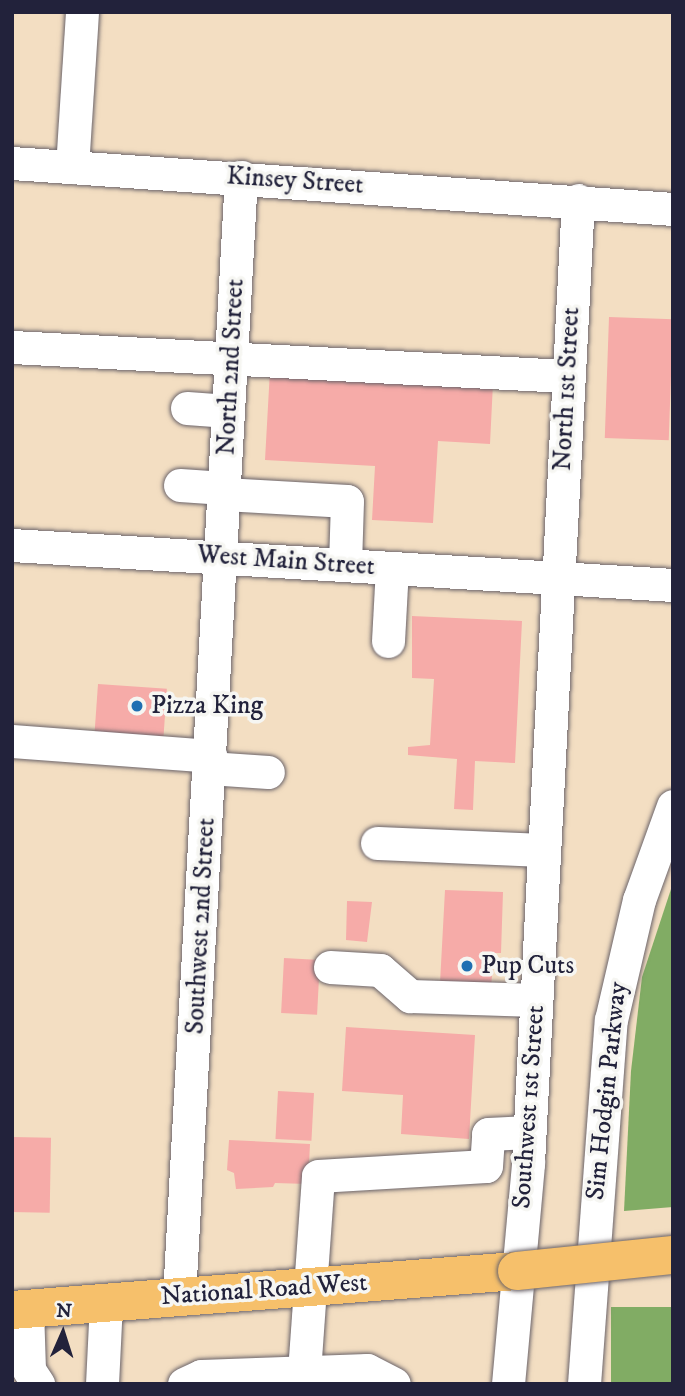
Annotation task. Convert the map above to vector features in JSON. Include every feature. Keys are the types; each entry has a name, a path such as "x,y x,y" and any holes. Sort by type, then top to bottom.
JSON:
{"main road":[{"name":"National Road West","path":"20,1309 517,1271 673,1255"}],"street":[{"path":"72,167 82,12"},
{"name":"Kinsey Street","path":"12,163 578,200 673,209"},
{"name":"North 2nd Street","path":"221,557 241,177"},
{"name":"North 1st Street","path":"559,578 566,376 578,200"},
{"path":"12,347 566,376"},
{"path":"187,408 228,411"},
{"path":"180,485 347,501 345,565"},
{"name":"West Main Street","path":"12,545 670,585"},
{"name":"Southwest 2nd Street","path":"179,1296 221,557"},
{"path":"388,641 392,568"},
{"name":"Southwest 1st Street","path":"509,1384 529,1132 559,578"},
{"path":"12,741 210,762 268,772"},
{"name":"Sim Hodgin Parkway","path":"584,1384 595,1186 611,1020 639,900 673,806"},
{"path":"377,844 544,850"},
{"path":"330,967 380,970 410,996 536,1000"},
{"path":"304,1372 318,1176 486,1166 488,1134 529,1132"},
{"path":"102,1384 106,1303"},
{"path":"20,1309 29,1370 38,1384"},
{"path":"184,1384 201,1376 367,1370 384,1375 394,1384"}],"green space":[{"path":"673,883 673,1207 624,1211 631,1071 642,977"},
{"path":"611,1307 673,1307 673,1384 611,1384"}],"building":[{"path":"609,317 673,319 669,440 605,438"},
{"path":"270,370 493,383 490,444 438,441 433,523 372,520 375,466 265,460"},
{"path":"412,616 522,621 515,763 475,761 473,810 454,809 457,759 408,755 408,747 430,745 434,679 412,678"},
{"path":"98,684 167,689 163,743 94,738"},
{"path":"445,890 503,892 501,953 494,953 491,987 440,983"},
{"path":"347,901 372,902 367,942 346,940"},
{"path":"284,958 320,960 317,1015 281,1013"},
{"path":"346,1027 475,1035 469,1139 401,1134 403,1095 342,1091"},
{"path":"278,1091 314,1093 311,1141 275,1139"},
{"path":"12,1137 51,1138 50,1213 12,1212"},
{"path":"229,1140 310,1144 308,1184 275,1183 273,1187 236,1189 234,1173 227,1170"}],"place":[{"name":"Pizza King","path":"137,706"},
{"name":"Pup Cuts","path":"467,966"}]}
